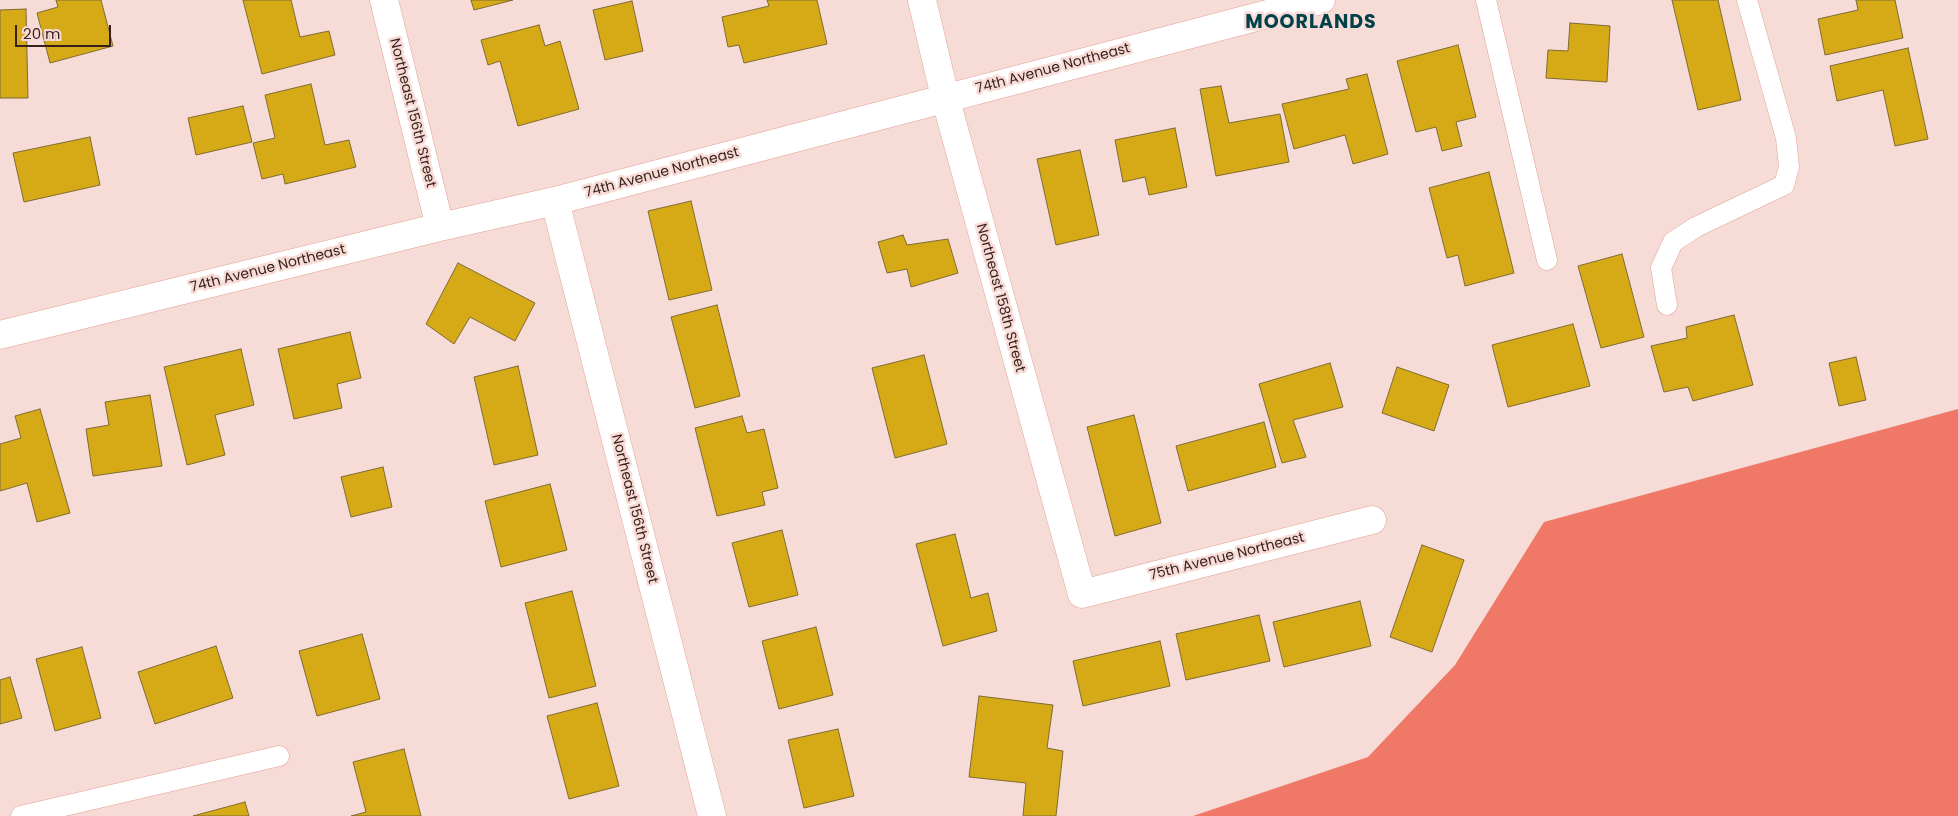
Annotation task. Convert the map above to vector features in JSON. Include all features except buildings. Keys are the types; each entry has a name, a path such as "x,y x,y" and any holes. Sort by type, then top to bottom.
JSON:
{"street":[{"name":"Northeast 156th Street","path":"384,0 440,227"},
{"name":"Northeast 158th Street","path":"922,0 945,97 1082,594"},
{"name":"74th Avenue Northeast","path":"0,335 440,227 555,201 945,97 1321,0"},
{"name":"Northeast 156th Street","path":"555,201 712,816"},
{"name":"75th Avenue Northeast","path":"1082,594 1372,520"}],"lane":[{"path":"1486,0 1547,260"},
{"path":"1667,305 1661,268 1673,242 1696,228 1784,185 1789,167 1786,138 1747,0"},
{"path":"21,816 278,756"}],"shaded area":[{"path":"1958,409 1958,816 1193,816 1368,757 1455,665 1544,522"}],"district":[{"name":"MOORLANDS","path":"1311,23"}]}
